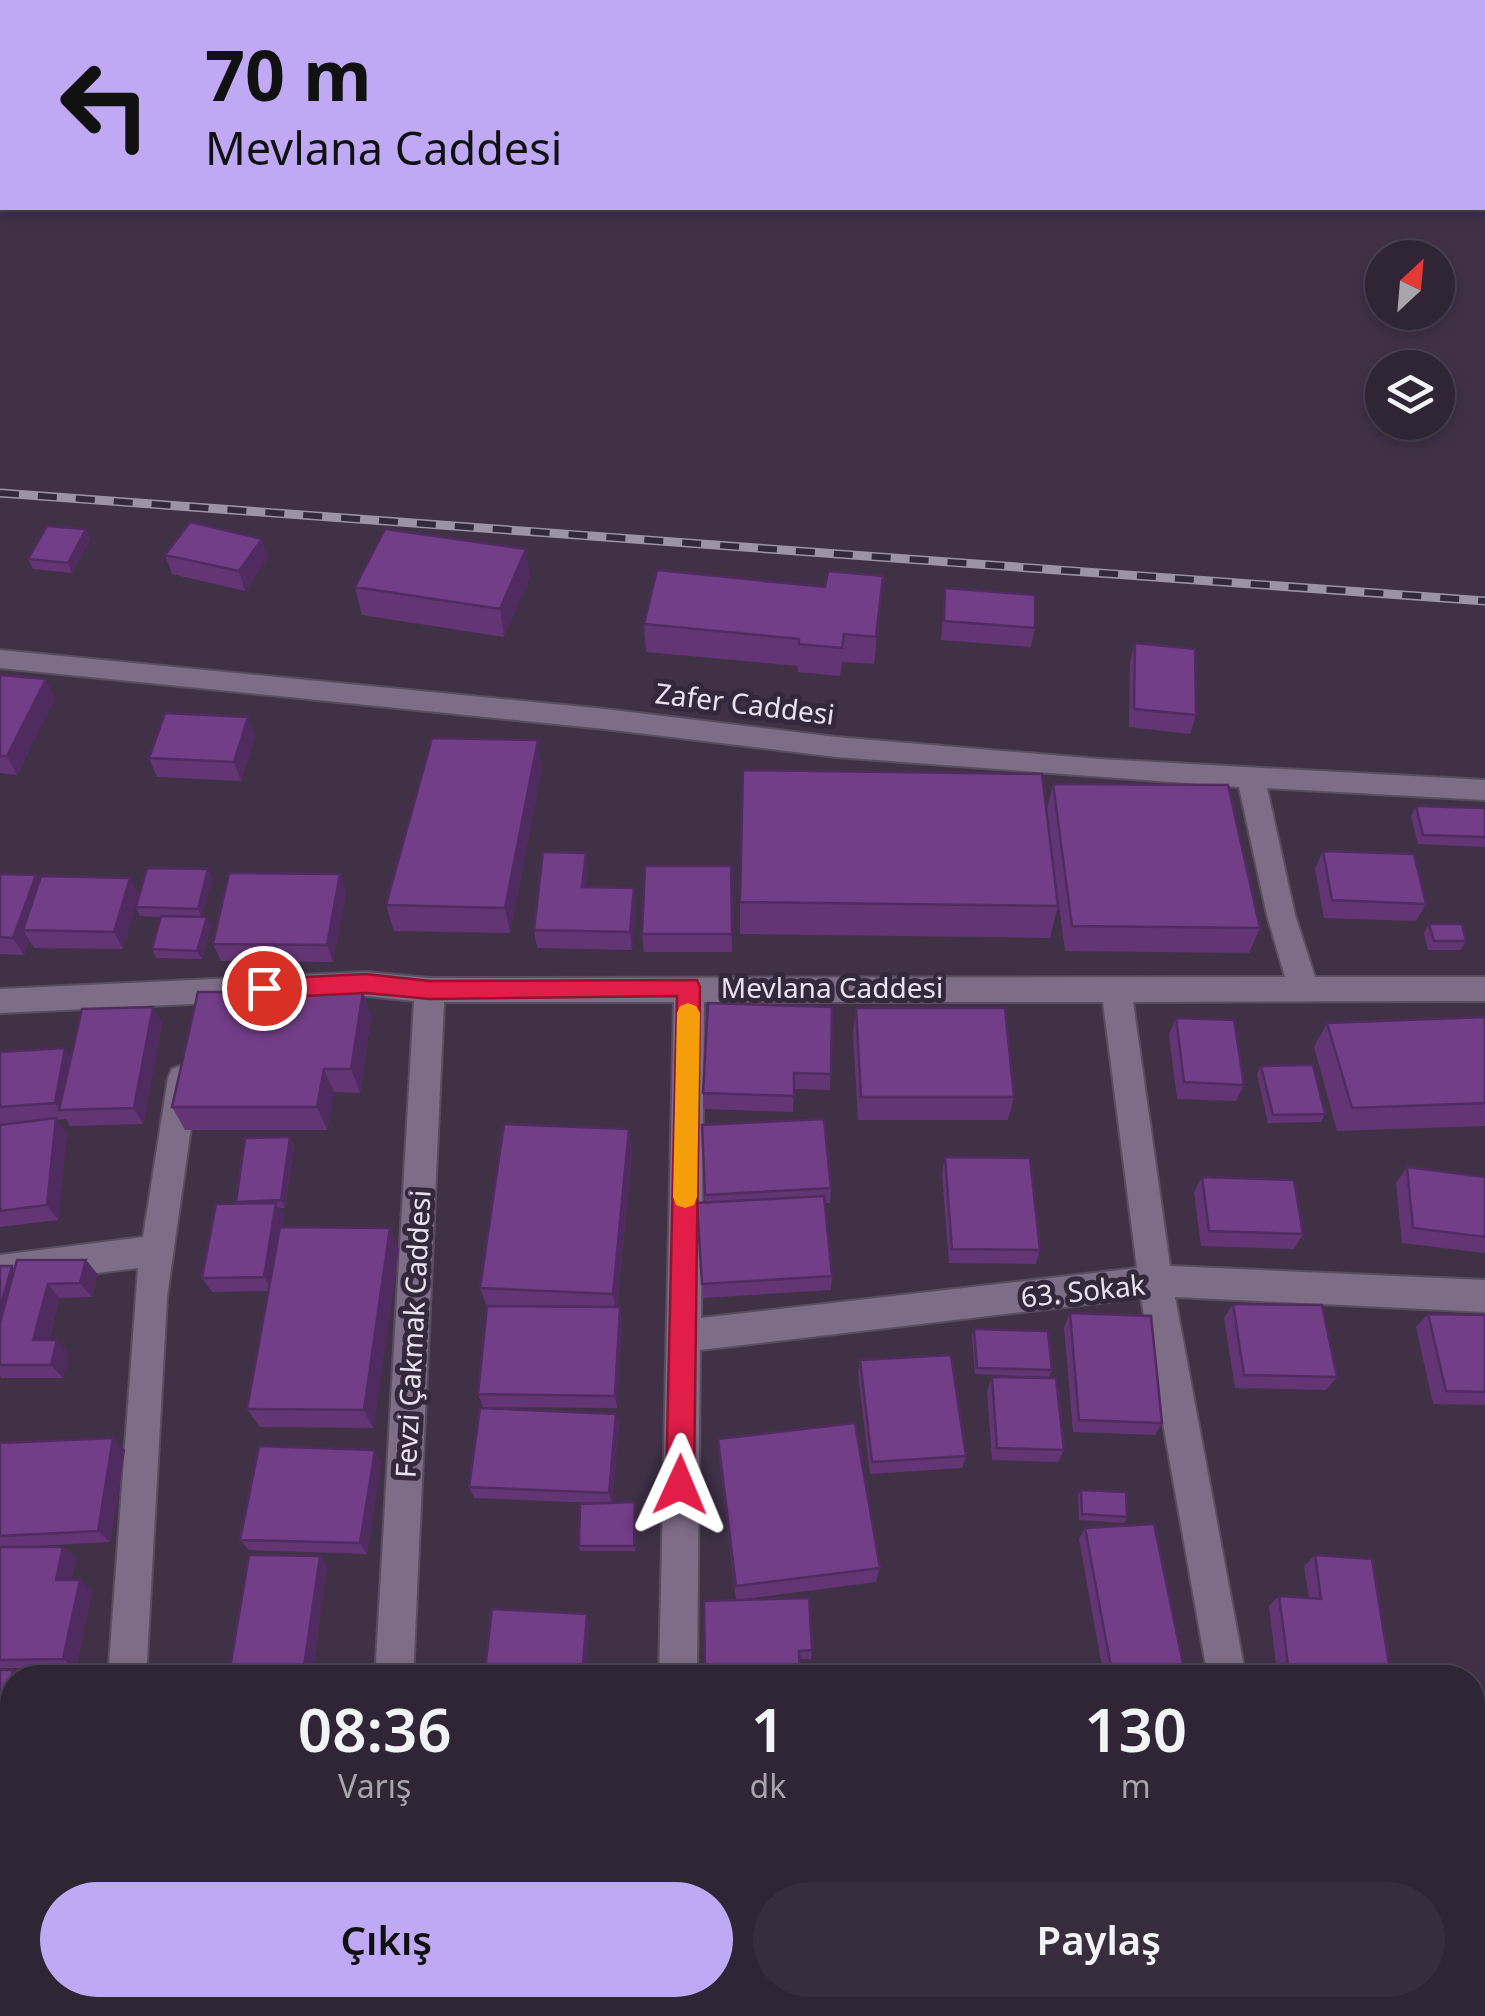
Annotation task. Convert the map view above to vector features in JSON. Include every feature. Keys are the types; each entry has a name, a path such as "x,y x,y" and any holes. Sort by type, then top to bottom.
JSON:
{"street":[{"name":"Zafer Caddesi","path":"0,658 605,719 836,747 1485,790"},
{"path":"1251,777 1280,915 1304,990"},
{"name":"Mevlana Caddesi","path":"0,1000 366,984 430,990 1485,990"},
{"path":"678,1665 689,987"},
{"path":"1116,989 1154,1281 1226,1665"},
{"name":"Fevzi Çakmak Caddesi","path":"395,1665 430,990"},
{"path":"129,1665 150,1297 197,992"},
{"path":"0,1270 158,1250"},
{"name":"63. Sokak","path":"682,1336 1154,1281 1485,1296"}],"building":[{"path":"190,522 262,539 239,571 165,555"},
{"path":"47,526 86,529 68,563 28,559"},
{"path":"385,529 526,549 500,609 355,587"},
{"path":"657,570 825,587 828,571 883,576 876,637 844,634 842,648 799,644 799,639 644,624"},
{"path":"945,588 1035,595 1035,628 944,621"},
{"path":"1135,643 1195,649 1196,715 1134,709"},
{"path":"0,675 46,679 7,756 0,756"},
{"path":"165,713 248,717 234,762 149,758"},
{"path":"432,738 538,740 505,908 386,905"},
{"path":"743,770 1042,774 1058,906 740,902"},
{"path":"1053,784 1228,785 1260,928 1072,926"},
{"path":"1416,806 1485,808 1485,837 1423,835"},
{"path":"1323,851 1414,854 1426,904 1332,900"},
{"path":"543,852 586,853 582,887 634,888 630,932 534,930"},
{"path":"645,866 731,866 732,934 642,934"},
{"path":"147,868 208,869 198,909 136,907"},
{"path":"229,873 340,874 327,945 213,944"},
{"path":"0,874 36,875 13,938 0,937"},
{"path":"41,876 130,878 114,932 23,930"},
{"path":"161,916 207,917 197,951 152,949"},
{"path":"1429,924 1462,924 1466,941 1434,941"},
{"path":"198,992 363,992 351,1069 324,1069 317,1107 172,1107"},
{"path":"708,1003 832,1007 831,1074 794,1073 794,1096 703,1093"},
{"path":"153,1007 134,1108 59,1110 82,1009"},
{"path":"856,1008 1005,1008 1014,1097 861,1097"},
{"path":"1485,1017 1485,1103 1352,1108 1327,1023"},
{"path":"1176,1018 1234,1020 1244,1085 1184,1082"},
{"path":"65,1048 55,1103 0,1107 0,1052"},
{"path":"1313,1065 1325,1114 1273,1115 1261,1066"},
{"path":"56,1118 47,1205 0,1211 0,1125"},
{"path":"824,1119 831,1188 705,1195 702,1125"},
{"path":"504,1124 629,1129 613,1294 480,1288"},
{"path":"290,1137 281,1200 236,1202 245,1138"},
{"path":"945,1157 1030,1158 1040,1250 952,1249"},
{"path":"1407,1167 1485,1177 1485,1237 1413,1228"},
{"path":"1202,1177 1294,1180 1303,1234 1209,1231"},
{"path":"824,1196 832,1276 702,1284 697,1203"},
{"path":"276,1203 264,1277 202,1278 216,1204"},
{"path":"280,1227 390,1228 364,1410 247,1409"},
{"path":"17,1260 86,1260 80,1283 48,1284 33,1340 57,1340 51,1365 0,1365 0,1323"},
{"path":"0,1266 12,1266 0,1308"},
{"path":"1233,1304 1322,1305 1337,1377 1244,1375"},
{"path":"487,1306 620,1307 615,1396 478,1394"},
{"path":"1070,1313 1151,1316 1162,1423 1079,1420"},
{"path":"1428,1314 1485,1315 1485,1392 1446,1391"},
{"path":"974,1329 1048,1331 1052,1370 977,1368"},
{"path":"951,1355 966,1456 872,1462 860,1360"},
{"path":"992,1377 1056,1378 1064,1450 997,1448"},
{"path":"480,1408 616,1414 609,1493 469,1487"},
{"path":"855,1423 880,1568 736,1586 718,1439"},
{"path":"113,1438 98,1531 0,1536 0,1443"},
{"path":"259,1446 375,1450 360,1543 240,1540"},
{"path":"1081,1490 1126,1492 1127,1517 1082,1514"},
{"path":"635,1502 634,1546 579,1546 580,1504"},
{"path":"1154,1524 1183,1665 1111,1665 1085,1528"},
{"path":"0,1547 63,1547 56,1580 80,1580 63,1659 0,1660"},
{"path":"249,1555 320,1556 304,1665 231,1665"},
{"path":"1315,1555 1372,1559 1389,1665 1288,1665 1279,1596 1321,1599"},
{"path":"809,1598 812,1650 799,1651 800,1665 705,1665 704,1601"},
{"path":"492,1609 587,1614 583,1665 486,1665"}],"railway":[{"path":"0,493 1485,601"}],"slow traffic":[{"path":"685,1197 688,1013"}],"route":[{"path":"264,988 366,984 430,990 689,987 680,1485"}]}
